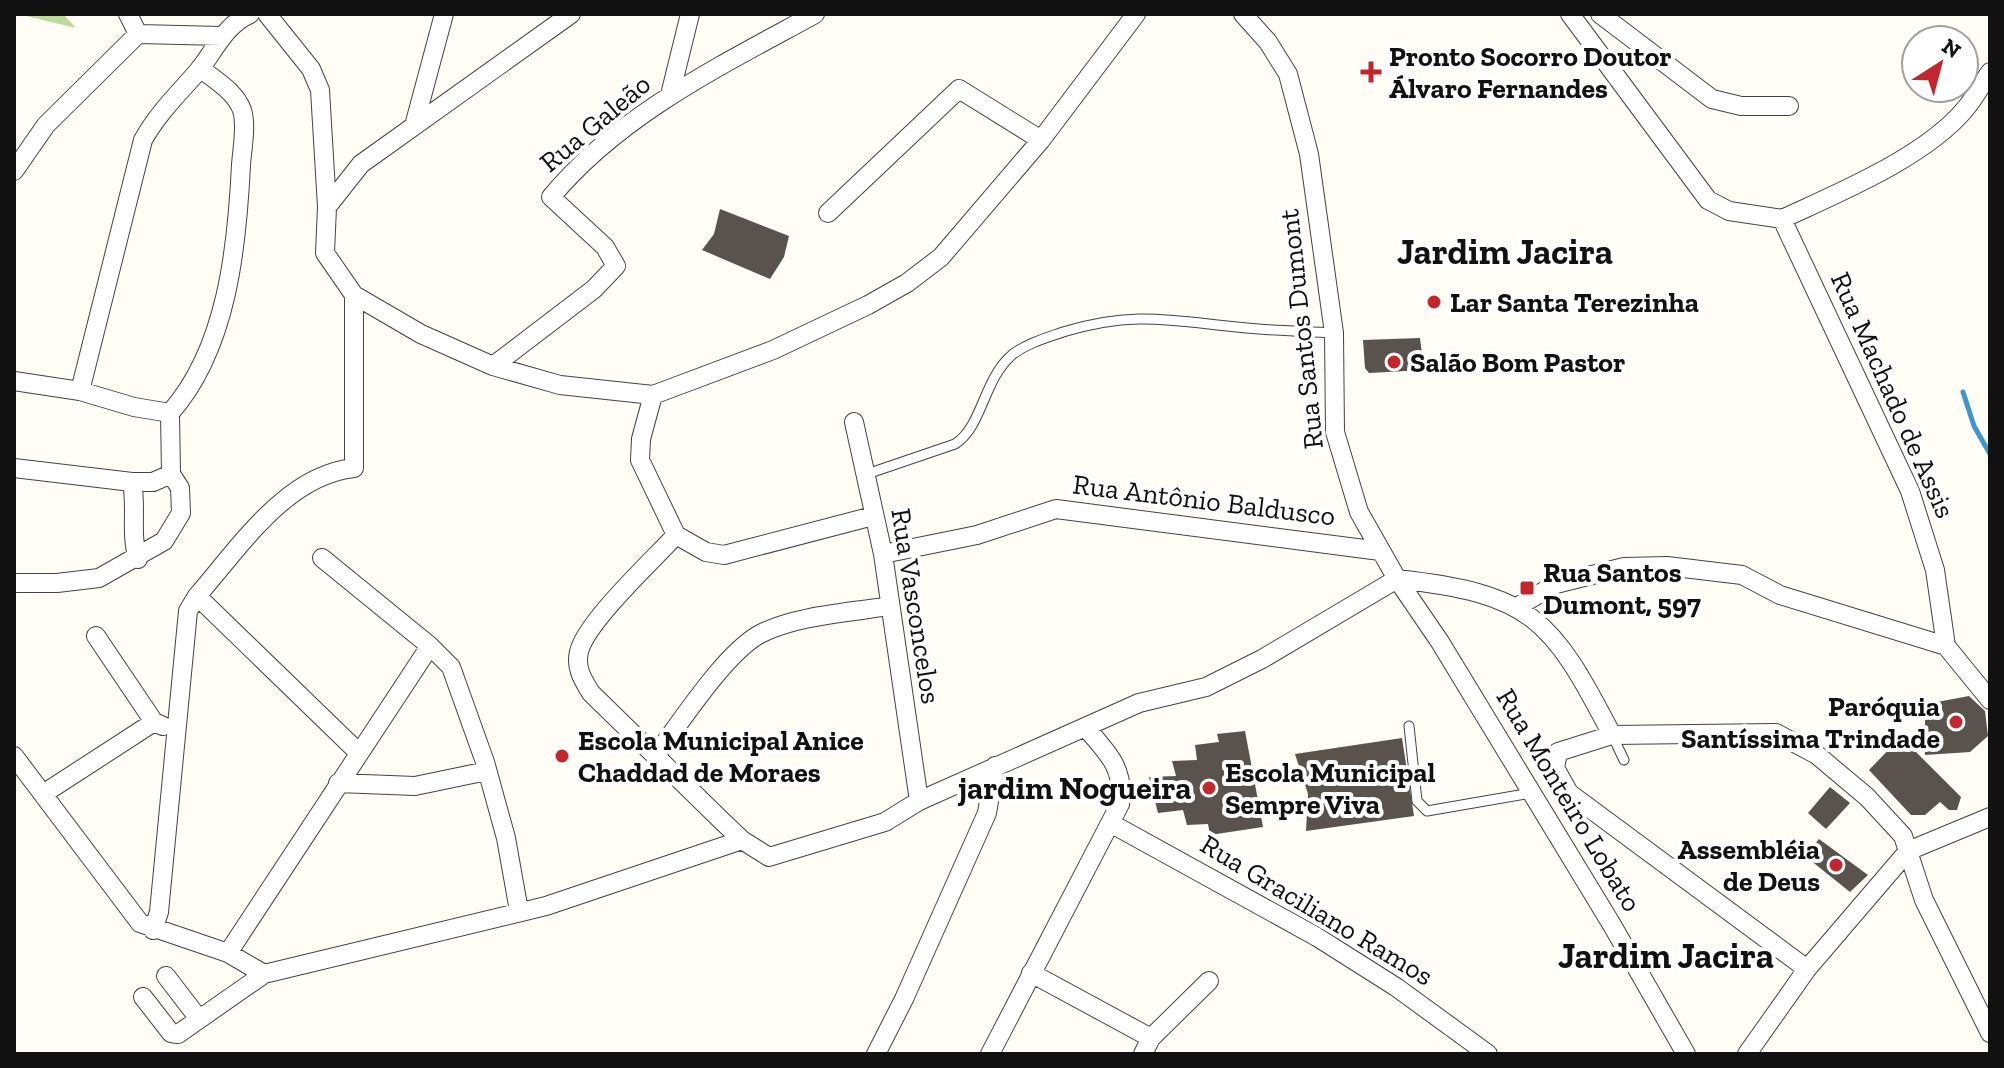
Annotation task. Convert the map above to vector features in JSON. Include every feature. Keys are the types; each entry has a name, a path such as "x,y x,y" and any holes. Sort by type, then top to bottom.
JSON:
{"street":[{"path":"128,14 138,34"},
{"path":"80,391 143,140 164,107 200,68 222,36 250,14"},
{"path":"267,14 311,69 320,90 327,207 325,253 354,295 421,334 493,366 560,385 653,395 773,350 907,283 941,257 1041,140 1136,14"},
{"path":"415,122 444,14"},
{"path":"327,207 361,164 415,122 571,14"},
{"path":"670,95 690,14"},
{"name":"Rua Galeão","path":"493,366 613,272 616,266 605,247 551,197 569,176 670,95 815,14"},
{"name":"Rua Santos Dumont","path":"1243,14 1268,42 1288,74 1309,154 1334,333 1335,432 1350,489 1397,579"},
{"path":"1570,14 1708,200 1729,211 1782,219 1857,185 1918,148 1965,110 1990,72"},
{"path":"1600,14 1712,99 1741,106 1789,106"},
{"path":"14,171 46,125 138,34 222,36"},
{"path":"14,583 57,583 99,578 138,559 164,541 181,513 180,488 171,474 170,413 192,388 219,317 238,226 244,115 236,96 200,68"},
{"path":"828,213 959,89 1041,140"},
{"name":"Rua Machado de Assis","path":"1782,219 1910,491 1935,570 1946,646"},
{"path":"153,930 159,912 188,611 197,596 270,512 332,470 354,468 354,295"},
{"path":"14,381 80,391 134,407 170,413"},
{"path":"653,395 641,439 640,460 676,535 706,552 724,555 873,516"},
{"name":"Rua Vasconcelos","path":"854,422 883,554 919,801"},
{"path":"14,468 132,482 153,482 171,474"},
{"path":"132,482 137,508 134,547 138,559"},
{"name":"Rua Antônio Baldusco","path":"883,554 977,535 1056,509 1380,551"},
{"path":"676,535 590,630 579,650 580,676 591,693 742,840 769,857 885,822 919,801 1139,703 1206,687 1262,659 1397,579 1469,588 1517,607 1545,627 1576,668 1612,735"},
{"path":"322,558 430,646 451,667 487,771 506,838 519,911"},
{"path":"1517,607 1556,584 1624,567 1710,569 1742,575 1780,595 1946,646 1990,700"},
{"name":"Rua Monteiro Lobato","path":"1397,579 1440,642 1686,1054"},
{"path":"197,596 359,753"},
{"path":"656,755 733,657 761,634 793,622 889,606"},
{"path":"96,636 154,722 176,733"},
{"path":"228,953 430,646"},
{"path":"43,794 154,722"},
{"path":"990,1054 1120,804 1121,776 1116,763 1086,728"},
{"path":"1807,969 1569,793 1555,768 1558,752 1612,735 1776,733 1817,755 1867,797 1897,828 1924,900 1990,1033"},
{"path":"14,756 140,923 153,930 228,953 264,974"},
{"path":"876,1054 904,999 987,813 995,766"},
{"path":"338,783 415,786 487,771"},
{"path":"1747,1054 1807,969 1908,851 1990,817"},
{"name":"Rua Graciliano Ramos","path":"1112,824 1317,937 1396,987 1488,1054"},
{"path":"143,997 171,1033 178,1034 264,974 621,883 742,840"},
{"path":"1031,973 1147,1046 1209,981"},
{"path":"166,976 199,1019"}],"lane":[{"path":"867,474 955,444 967,435 985,390 1007,360 1041,339 1102,320 1140,317 1334,333"},
{"path":"1409,726 1417,801 1427,811 1531,793"},
{"path":"1612,735 1624,760"}],"green space":[{"path":"18,14 63,14 76,28"}],"building":[{"path":"720,209 789,236 784,257 770,279 702,250 714,234"},
{"name":"Salão Bom Pastor","path":"1420,338 1424,370 1369,373 1365,368 1363,340"},
{"name":"Paróquia Santíssima Trindade","path":"1969,696 1985,711 1988,736 1970,752 1925,755 1925,711 1937,702"},
{"path":"1245,731 1263,827 1210,835 1208,824 1187,825 1183,810 1158,813 1149,777 1176,776 1172,761 1197,760 1195,745 1219,742 1217,734"},
{"path":"1901,737 1961,797 1957,810 1949,810 1940,802 1925,815 1911,815 1869,770"},
{"path":"1402,738 1414,816 1306,831 1308,794 1295,754"},
{"name":"Paróquia Santíssima Trindade","path":"1830,787 1850,803 1826,829 1808,813"},
{"name":"Assembléia de Deus","path":"1819,839 1868,875 1850,892 1805,856"}],"waterway":[{"path":"1963,392 1974,426 1990,454"}],"place":[{"name":"Pronto Socorro Doutor Álvaro Fernandes","path":"1371,72"},
{"name":"Lar Santa Terezinha","path":"1434,302"},
{"name":"Salão Bom Pastor","path":"1394,362"},
{"name":"Rua Santos Dumont, 597","path":"1527,588"},
{"name":"Paróquia Santíssima Trindade","path":"1956,722"},
{"name":"Escola Municipal Anice Chaddad de Moraes","path":"562,756"},
{"name":"Escola Municipal Sempre Viva","path":"1209,788"},
{"name":"Assembléia de Deus","path":"1836,865"}],"district":[{"name":"Jardim Jacira","path":"1505,251"},
{"name":"jardim Nogueira","path":"1075,788"},
{"name":"Jardim Jacira","path":"1666,955"}]}
